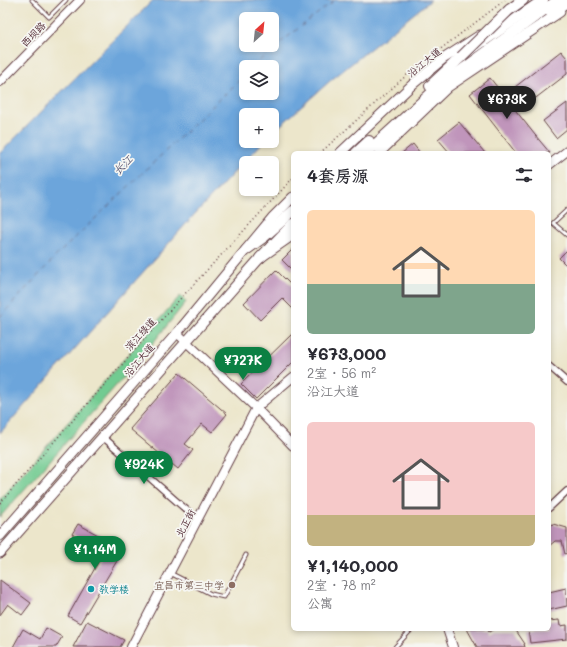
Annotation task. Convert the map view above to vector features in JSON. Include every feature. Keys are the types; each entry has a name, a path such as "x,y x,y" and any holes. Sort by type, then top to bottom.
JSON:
{"highway":[{"path":"368,151 437,88 463,61 487,30 523,0"},
{"path":"358,151 463,61 543,0"},
{"path":"463,61 558,0"},
{"path":"463,61 508,44 567,2"},
{"path":"246,250 264,237 291,212"},
{"path":"260,258 291,226"}],"main road":[{"name":"沿江大道","path":"342,151 413,84 443,60 530,0"},
{"path":"381,151 448,87 567,7"},
{"name":"沿江大道","path":"0,536 177,333 272,218 291,199"},
{"path":"0,552 260,258 291,236"}],"street":[{"name":"西坝路","path":"0,82 80,0"},
{"path":"551,163 567,150"},
{"path":"177,333 256,408 291,444"},
{"path":"551,368 567,382"},
{"path":"256,408 291,379"},
{"name":"北正街","path":"131,647 256,408"},
{"path":"103,437 198,520"},
{"path":"551,506 566,495"},
{"path":"448,631 453,647"}],"lane":[{"path":"32,0 49,16 66,0"},
{"path":"567,210 553,223 567,235"},
{"path":"170,573 211,594 224,598 246,555"},
{"path":"395,647 410,631"}],"path":[{"name":"滨江绿道","path":"0,503 186,292 291,180"}],"green space":[{"path":"180,296 186,302 144,354 0,517 0,499"}],"water":[{"name":"长江","path":"153,0 431,0 330,81 279,127 279,108 239,108 239,148 257,148 250,156 239,156 239,167 193,216 0,433 0,153"}],"building":[{"path":"561,51 567,58 567,74 528,104 515,87"},
{"path":"490,78 548,151 514,151 470,94"},
{"path":"567,103 567,129 556,138 543,121"},
{"path":"459,122 483,151 448,151 438,139"},
{"path":"413,144 418,151 404,151"},
{"path":"567,250 567,266 559,258"},
{"path":"291,251 291,269 282,260"},
{"path":"276,270 291,285 291,307 282,298 260,320 244,303"},
{"path":"291,335 291,364 256,399 241,384"},
{"path":"179,373 227,414 212,432 202,424 185,444 193,450 178,469 130,429"},
{"path":"78,524 124,549 80,623 68,616 104,552 72,534"},
{"path":"553,524 567,528 567,553 565,554 562,541 555,541 551,544 551,526"},
{"path":"0,580 31,603 22,615 8,604 0,615"},
{"path":"566,588 567,606 551,610 551,592"},
{"path":"559,620 560,626 567,625 567,639 530,643 528,631 551,631 551,621"},
{"path":"87,621 124,640 120,647 73,647"},
{"path":"46,628 62,637 56,647 13,647 23,629 40,639"},
{"path":"468,631 516,631 525,644 525,647 477,647"}],"ferry route":[{"path":"260,60 272,49 335,0"},
{"path":"0,317 57,255 239,81"}],"place":[{"name":"宜昌市第三中学","path":"232,585"},
{"name":"教学楼","path":"91,589"}]}
